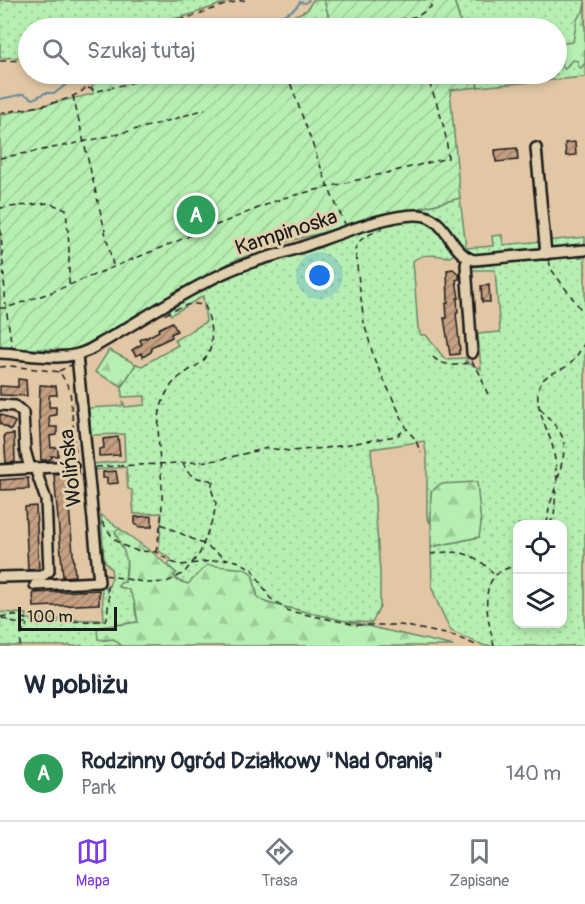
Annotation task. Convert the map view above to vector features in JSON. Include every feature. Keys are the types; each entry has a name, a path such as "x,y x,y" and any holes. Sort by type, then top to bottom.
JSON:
{"street":[{"path":"536,148 547,254"},
{"name":"Kampinoska","path":"0,353 77,359 160,308 230,270 339,233 413,215 437,222 459,251 468,258"},
{"path":"471,357 466,265 468,258 482,261 585,250"},
{"name":"Wolińska","path":"77,359 79,466 101,576"},
{"path":"0,405 15,406 23,413 25,450 46,500 49,572 42,576 0,577"},
{"path":"0,470 79,466"},
{"path":"35,585 99,582 101,576"}],"path":[{"path":"186,18 245,0"},
{"path":"406,18 415,16 431,7 431,0"},
{"path":"0,61 18,60"},
{"path":"0,113 60,101 73,96 88,84"},
{"path":"87,87 98,91 126,84"},
{"path":"291,84 328,187 343,218"},
{"path":"0,308 6,308 69,285 283,198 448,158 448,144 443,122 430,84"},
{"path":"73,96 113,266"},
{"path":"0,158 84,142 166,122 205,109"},
{"path":"0,208 48,203 64,208 68,224 69,285"},
{"path":"0,219 6,308 11,340"},
{"path":"384,221 381,230 359,240 355,250 364,323 375,360 407,429 416,439 421,453"},
{"path":"547,254 551,269 585,314"},
{"path":"156,552 162,489 160,410 169,387 205,360 212,349 209,313 205,306 200,304 183,306 164,315"},
{"path":"557,481 549,434 541,421 539,387 544,379 573,362 585,343"},
{"path":"433,357 440,363 449,364 466,363 471,357 488,394"},
{"path":"0,367 58,371 77,359"},
{"path":"58,371 70,390 83,488"},
{"path":"539,408 564,437 566,446 549,508 548,520"},
{"path":"79,466 160,465 218,460 268,448 300,451 396,436 407,429"},
{"path":"183,462 188,473 200,479 210,480 213,484"},
{"path":"0,617 8,621 28,622 105,621 109,599 101,576 148,583 167,582 184,573 192,564 202,544 216,503 211,488 214,478"},
{"path":"552,520 554,517 556,486"},
{"path":"102,521 122,545 137,551 156,552 171,562 181,565 228,560 240,562 253,570 263,590 270,598 289,611 357,625 401,625 455,636 478,646"},
{"path":"160,524 202,544 228,560"},
{"path":"431,554 454,552 469,555 485,563 495,576"},
{"path":"494,646 486,609 487,592 495,576 508,567 513,566"},
{"path":"0,617 18,615 28,622"},
{"path":"20,646 20,638 28,622"}],"green space":[{"path":"0,0 233,0 177,18 18,18 18,57 0,58"},
{"path":"313,0 324,0 329,18 289,18 307,10"},
{"path":"324,0 454,0 459,18 329,18"},
{"path":"454,0 585,0 585,77 567,79 567,18 459,18"},
{"path":"585,3 585,63 581,68 578,66 578,61 572,60 567,66 567,43 573,42 577,19 583,12"},
{"path":"92,84 477,84 478,87 450,90 460,198 273,245 229,263 125,325 74,350 0,348 0,115 93,94"},
{"path":"477,84 510,84 478,87"},
{"path":"460,198 466,248 493,246 492,236 502,235 503,245 542,241 540,248 536,251 485,258 468,255 426,212 422,211 351,226"},
{"path":"417,219 435,227 445,237 454,254 450,257 426,256 413,261 418,328 421,335 426,335 445,359 465,358 469,353 471,355 465,364 481,369 478,334 500,332 495,270 472,270 472,267 585,254 585,646 485,646 451,631 432,588 431,547 479,537 431,492 430,523 427,517 427,458 424,441 371,449 380,573 380,607 372,623 344,621 267,603 258,598 252,574 188,584 178,581 174,576 176,573 168,566 171,559 159,551 162,513 134,514 132,490 128,489 126,467 95,470 94,464 125,461 124,434 91,435 89,408 122,406 123,402 125,407 145,405 145,396 122,397 122,386 136,364 142,366 178,345 175,340 206,322 203,296 171,315 168,309 231,275 344,236 405,220"},
{"path":"585,237 585,247 569,249 553,248 546,241"},
{"path":"109,350 136,364 122,386 95,372"},
{"path":"477,482 481,524 479,537 431,547 431,492 440,484"},
{"path":"101,515 120,529 116,532 127,556 125,582 136,600 135,610 138,622 101,627 104,640 113,639 123,644 122,646 0,646 0,612 27,614 26,619 104,620 101,577 107,592 112,577 111,569 104,560"},
{"path":"120,529 176,573 174,576 178,581 188,584 207,565 245,569 252,574 258,598 267,603 454,646 122,646 114,639 98,639 97,630 101,627 138,622 131,593 128,589 118,587 120,583 125,582 127,565 115,531"}],"building":[{"path":"575,142 576,155 566,156 565,143"},
{"path":"517,148 518,160 496,162 495,150"},
{"path":"453,269 459,274 459,279 456,280 459,298 457,298 458,313 456,313 460,350 459,354 450,355 444,318 447,318 446,303 448,303 447,270"},
{"path":"489,285 490,302 482,302 481,286"},
{"path":"172,322 177,331 171,334 172,337 151,347 151,352 143,357 141,353 136,356 132,350 142,344 140,340"},
{"path":"18,379 26,380 27,396 0,395 0,386 18,387"},
{"path":"40,385 56,386 57,395 49,397 49,407 56,407 56,415 49,416 50,427 57,427 57,435 50,436 51,448 58,447 58,456 51,456 52,458 48,460 41,460"},
{"path":"0,414 15,422 11,430 0,424"},
{"path":"14,434 15,462 6,463 4,435"},
{"path":"118,437 120,455 99,456 99,449 104,448 103,439"},
{"path":"116,471 118,483 107,484 107,478 103,478 103,472"},
{"path":"66,473 75,576 63,577 54,474"},
{"path":"28,478 29,489 0,490 0,480"},
{"path":"36,506 39,569 28,570 25,507"},
{"path":"152,516 152,527 135,525 135,517"},
{"path":"99,590 99,604 34,607 33,593"}],"waterway":[{"path":"275,18 293,10 300,2 305,3 309,0"},
{"path":"0,99 24,94 33,99 45,93 55,93 67,84"}],"place":[{"name":"Rodzinny Ogród Działkowy \"Nad Oranią\"","path":"196,215"}]}
